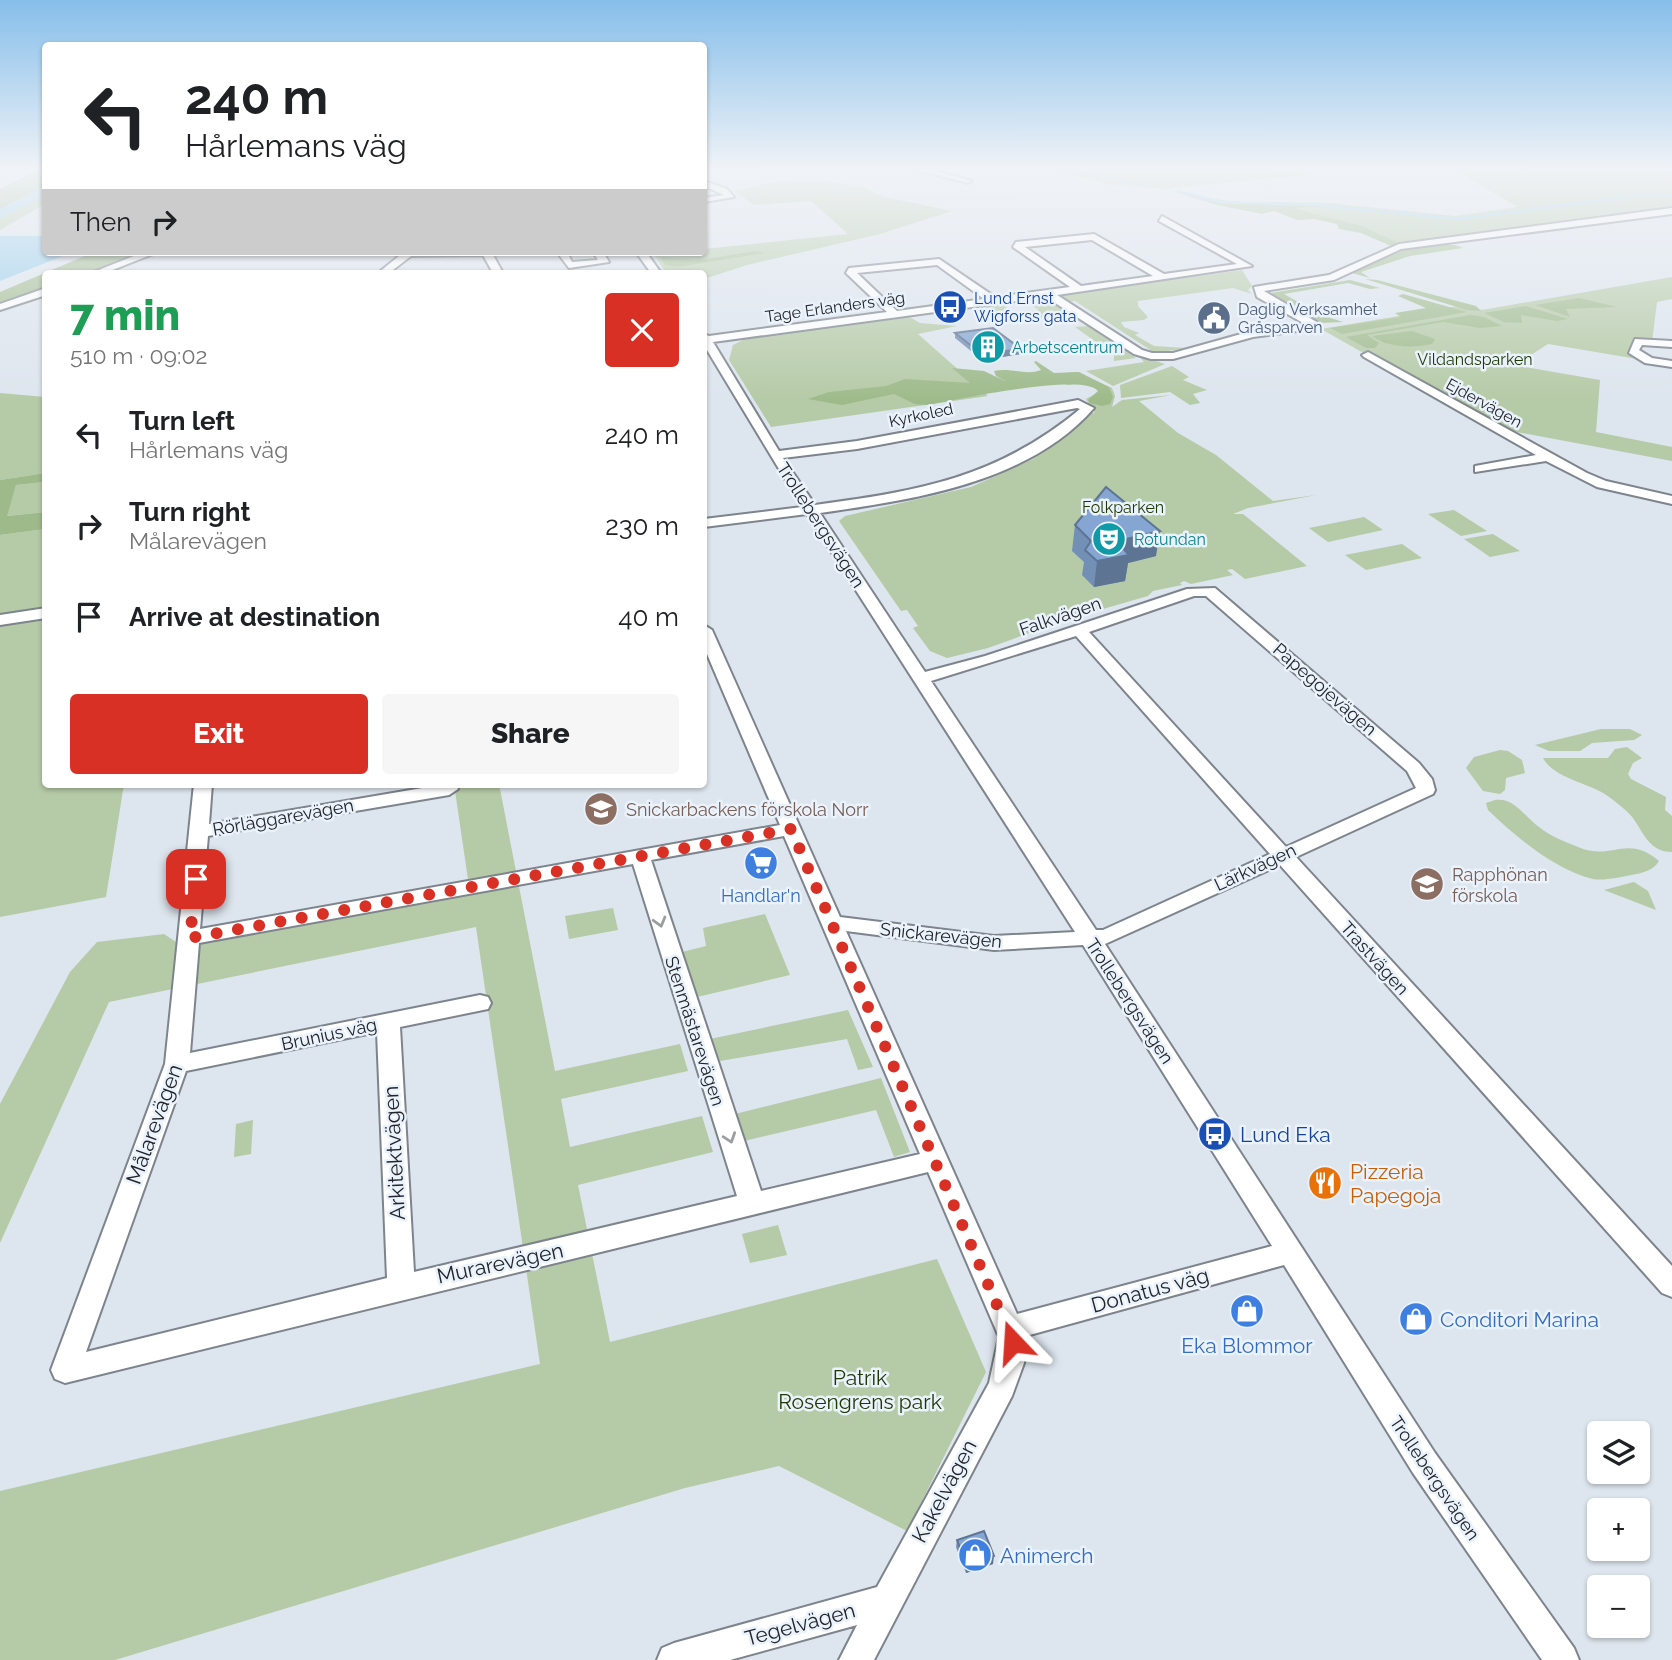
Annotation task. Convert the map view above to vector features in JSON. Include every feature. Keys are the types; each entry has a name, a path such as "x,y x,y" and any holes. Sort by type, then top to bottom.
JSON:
{"street":[{"path":"1018,246 1079,289"},
{"path":"1110,246 1163,278"},
{"name":"Tage Erlanders väg","path":"707,345 895,314 1247,265 1213,246"},
{"path":"1047,293 1138,352 1162,357 1252,334 1316,326 1261,295 1258,289 1331,278 1401,246"},
{"path":"104,270 142,256"},
{"path":"387,270 405,256"},
{"path":"564,256 569,265 604,262 600,256"},
{"path":"895,314 849,271 939,262 994,301"},
{"path":"0,307 42,292"},
{"path":"1672,344 1639,341 1633,351 1649,361 1672,364"},
{"name":"Trollebergsvägen","path":"707,347 1424,1463 1562,1660"},
{"name":"Ejdervägen","path":"1368,355 1602,484 1672,500"},
{"name":"Kyrkoled","path":"775,456 857,445 1074,404 1088,408 1035,449 985,472 923,491 810,509"},
{"path":"1480,469 1549,457"},
{"path":"707,523 810,509"},
{"name":"Falkvägen","path":"922,678 991,659 1192,592 1210,591"},
{"name":"Papegojevägen","path":"1210,591 1413,767 1426,785 1426,790 1420,793"},
{"path":"0,620 42,614"},
{"name":"Trastvägen","path":"1079,630 1672,1285"},
{"path":"707,645 711,665 834,923 882,1044 1007,1323"},
{"name":"Målarevägen","path":"65,1370 177,1064 201,831 203,788"},
{"name":"Rörläggarevägen","path":"201,831 449,789"},
{"name":"Lärkvägen","path":"1090,940 1106,937 1420,793"},
{"path":"190,938 791,829"},
{"name":"Stenmästarevägen","path":"640,856 752,1204"},
{"name":"Snickarevägen","path":"834,923 994,943 1090,940"},
{"name":"Brunius väg","path":"177,1064 480,1003"},
{"name":"Arkitektvägen","path":"388,1022 401,1285"},
{"name":"Murarevägen","path":"65,1370 401,1285 531,1257 936,1160"},
{"name":"Donatus väg","path":"1007,1323 1290,1252"},
{"name":"Kakelvägen","path":"856,1660 1002,1387 1013,1348 1007,1323"},
{"name":"Tegelvägen","path":"674,1660 788,1626 887,1601"}],"green space":[{"path":"827,246 747,265 707,278 707,270 664,270 655,256 707,256 707,249"},
{"path":"1418,246 1463,248 1410,256 1361,272 1370,278 1352,273 1397,250"},
{"path":"756,251 765,253 677,267 665,265 660,257 699,260"},
{"path":"85,256 136,256 98,270 52,270"},
{"path":"1242,270 1252,286 1248,290 1252,294 1233,288 1138,301 1138,306 1148,317 1144,320 1121,322 1124,327 1139,333 1135,335 1154,346 1187,348 1155,353 1075,301 1068,302 1057,295"},
{"path":"42,274 42,290 0,303 0,292"},
{"name":"Vildandsparken","path":"1672,277 1672,299 1657,302 1652,342 1633,347 1649,361 1548,344 1531,355 1525,367 1600,380 1596,432 1672,447 1672,461 1496,428 1321,329 1458,306 1482,310"},
{"path":"1365,279 1476,306 1481,311 1467,310"},
{"path":"1350,280 1380,288 1370,289 1348,283 1284,294 1321,315 1343,322 1320,323 1271,293"},
{"path":"1403,294 1467,312 1342,334 1330,328 1401,317 1395,313 1426,308 1398,296"},
{"path":"1041,297 1080,320 1067,322 1058,316 1024,320 1022,313 1039,310 1023,300 1016,301"},
{"path":"1579,298 1617,307 1566,309 1570,317 1535,305"},
{"path":"1001,303 1019,316 1017,319 1003,320 984,306"},
{"path":"1526,306 1568,319 1557,321 1521,315 1522,323 1504,322 1484,313"},
{"path":"1470,315 1484,317 1502,326 1480,328 1443,322 1367,335 1379,343 1375,348 1366,348 1346,337"},
{"path":"908,316 920,323 957,326 918,334 988,396 771,427 729,360 733,345 745,339"},
{"path":"1089,326 1136,358 1114,361 1114,355 1075,327"},
{"path":"1412,331 1435,339 1432,344 1409,346 1385,343 1372,336"},
{"path":"1138,355 1165,364 1113,386 1086,371 1144,362"},
{"path":"1034,362 1054,373 1079,372 1109,387 1113,397 1110,404 1102,406 1090,403 1088,400 1098,391 1088,386 1069,384 989,393 927,405 915,404 894,394 842,405 808,399 829,392 886,386 905,379 970,383 952,368 984,371 1005,381 996,376 994,371 1041,370"},
{"path":"1172,366 1189,377 1183,380 1207,390 1193,394 1200,403 1190,405 1170,392 1121,398 1120,385"},
{"name":"Folkparken","path":"1076,372 1112,388 1115,396 1112,407 1122,400 1171,395 1139,401 1178,433 1216,455 1273,501 1316,495 1248,508 1233,514 1243,514 1307,566 1245,579 1232,569 1227,570 1233,575 1191,584 1184,581 1180,583 1182,585 1153,591 1148,596 1068,619 988,648 947,658 930,651 913,628 918,626 907,610 901,611 839,521 845,516 971,487 1038,457 955,488 831,513 968,482 1089,412 1095,413 1086,399 1101,391 1089,382 1067,385 1053,374"},
{"path":"0,393 42,397 42,473 0,480"},
{"path":"42,473 42,482 16,485 7,516 42,512 42,529 0,535 0,480"},
{"path":"42,482 42,512 6,516 16,485"},
{"path":"1454,510 1487,531 1461,536 1428,514"},
{"path":"1364,517 1383,530 1328,542 1309,528"},
{"path":"42,529 42,788 123,788 106,897 0,917 0,535"},
{"path":"1493,534 1520,551 1490,557 1464,539"},
{"path":"1402,544 1422,558 1366,570 1345,555"},
{"path":"1601,729 1630,729 1642,735 1634,740 1592,743 1580,751 1549,751 1535,745"},
{"path":"1627,747 1642,758 1633,763 1628,774 1631,779 1666,797 1665,810 1672,816 1672,852 1653,845 1631,815 1612,799 1556,771 1543,758 1608,758 1615,749"},
{"path":"1500,750 1508,751 1522,760 1525,773 1506,778 1505,790 1500,794 1483,791 1466,768 1474,757"},
{"name":"Patrik Rosengrens park","path":"455,788 500,788 555,1071 680,1044 688,1071 561,1099 570,1147 702,1116 713,1152 578,1185 610,1342 937,1259 986,1372 907,1531 779,1466 685,1488 115,1660 0,1660 0,1491 540,1364 476,927 109,1002 0,1243 0,1104 70,972 97,942 164,934 182,946 470,893"},
{"path":"1495,800 1514,805 1543,830 1578,847 1600,852 1637,849 1659,861 1647,871 1617,878 1593,879 1578,874 1536,851 1499,820 1488,810 1486,803"},
{"path":"1634,882 1648,891 1656,910 1604,890"},
{"path":"613,908 618,930 569,939 565,916"},
{"path":"765,914 790,975 697,997 682,952 706,946 703,928"},
{"path":"848,1010 873,1067 858,1070 847,1039 720,1061 710,1039"},
{"path":"881,1078 910,1152 894,1157 876,1110 744,1141 735,1114"},
{"path":"253,1120 251,1154 234,1157 236,1124"},
{"path":"778,1225 787,1255 750,1263 742,1234"}],"water":[{"path":"0,246 42,246 42,256 63,256 0,281"}],"building":[{"path":"993,328 1021,349 982,354 955,333"},
{"path":"1106,487 1160,531 1122,540 1127,544 1120,545 1129,555 1097,561 1085,550 1091,541 1075,525"},
{"name":"Animerch","path":"984,1531 994,1556 967,1566 957,1540"}],"place":[{"name":"Lund Ernst Wigforss gata","path":"950,307"},
{"name":"Daglig Verksamhet Gråsparven","path":"1214,318"},
{"name":"Arbetscentrum","path":"988,347"},
{"name":"Rotundan","path":"1109,539"},
{"name":"Snickarbackens förskola Norr","path":"601,809"},
{"name":"Handlar'n","path":"761,863"},
{"name":"Rapphönan förskola","path":"1427,884"},
{"name":"Lund Eka","path":"1215,1134"},
{"name":"Pizzeria Papegoja","path":"1325,1183"},
{"name":"Eka Blommor","path":"1247,1311"},
{"name":"Conditori Marina","path":"1416,1319"},
{"name":"Animerch","path":"975,1555"}],"route":[{"path":"196,879 190,938 791,829 834,923 892,1067 980,1260 1013,1342"}]}
